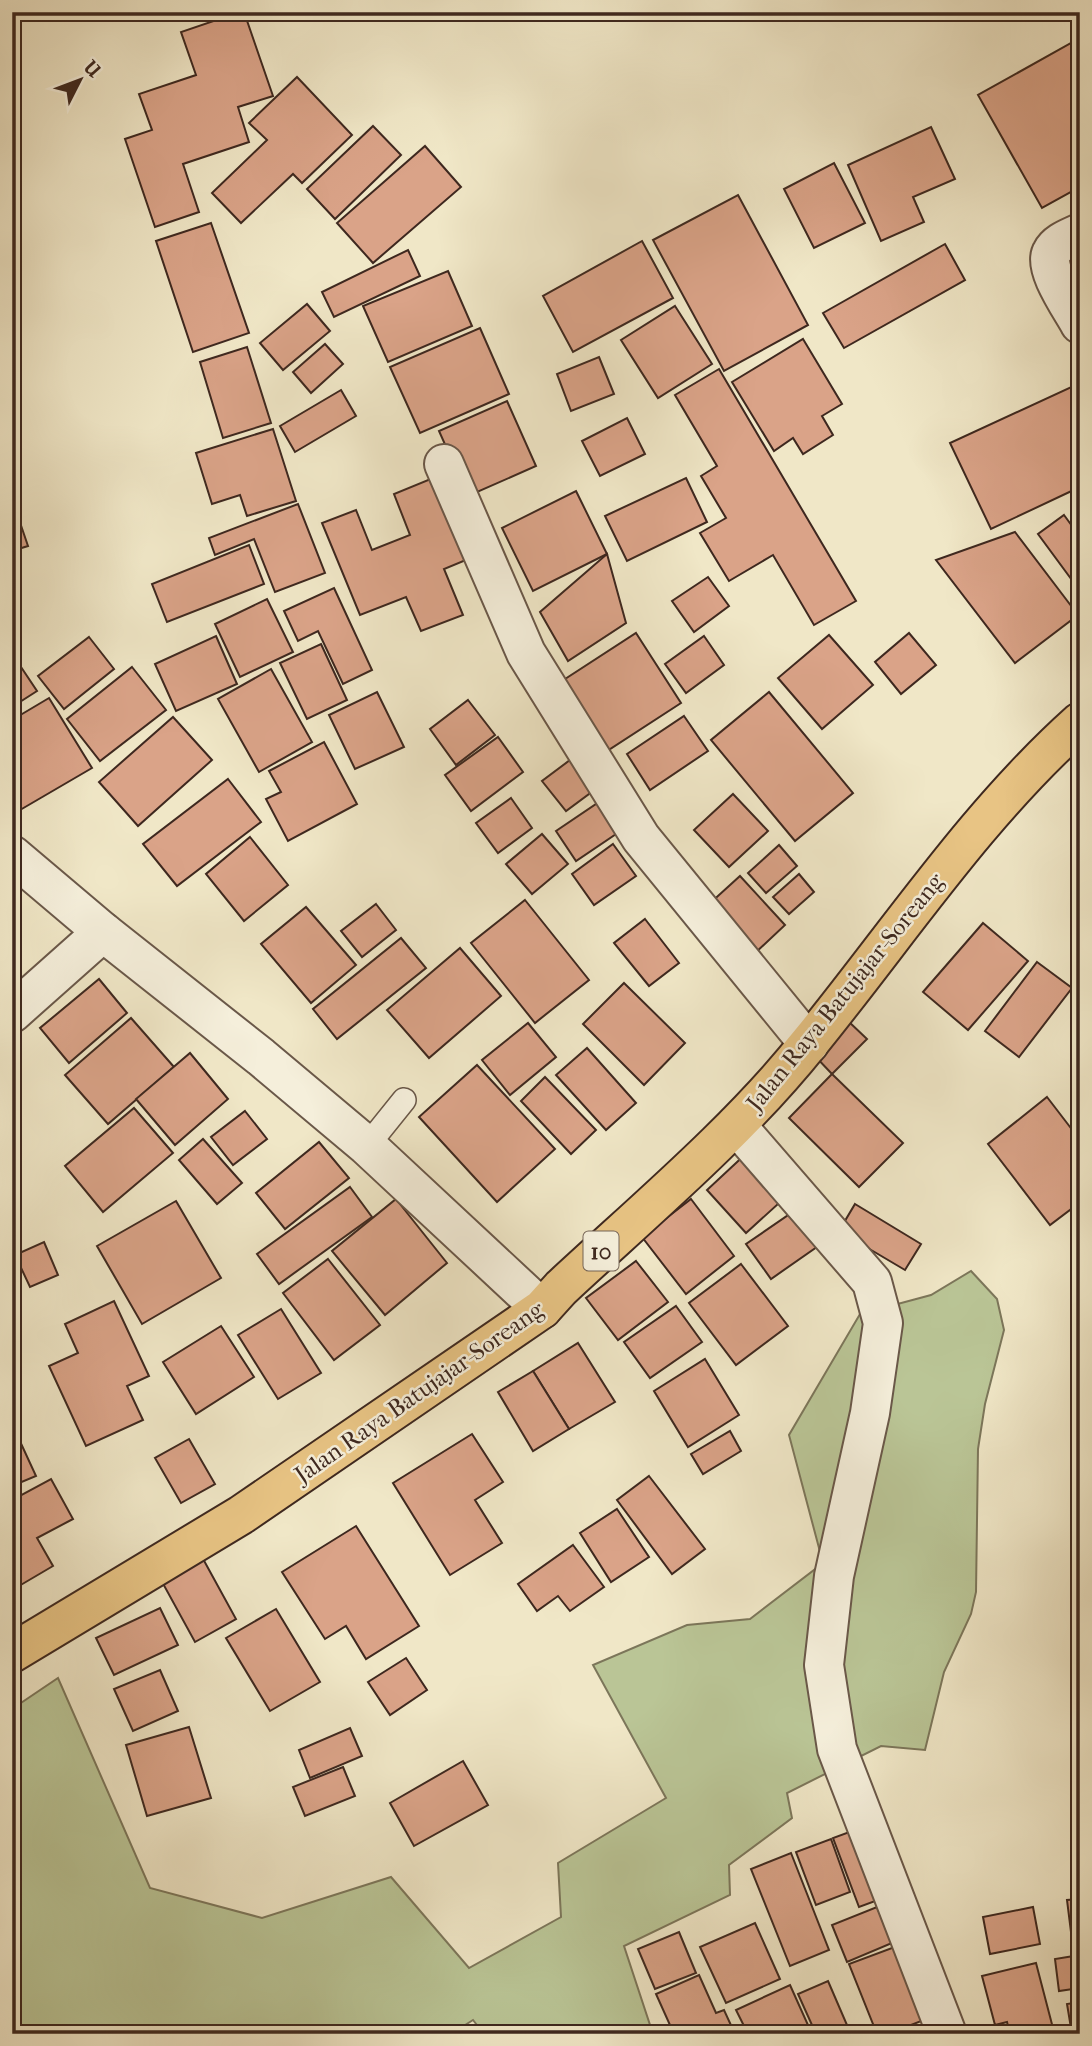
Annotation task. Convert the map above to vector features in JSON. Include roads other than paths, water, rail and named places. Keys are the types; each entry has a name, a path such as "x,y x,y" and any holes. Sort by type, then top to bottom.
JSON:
{"highway":[{"name":"Jalan Raya Batujajar-Soreang","path":"12,1653 241,1515 542,1309 561,1288 736,1125 809,1044 944,870 1045,753 1080,722"}],"street":[{"path":"1080,233 1062,242 1050,256 1053,275 1080,324"},
{"path":"444,464 526,653 641,838 809,1044"},
{"path":"12,855 367,1146 542,1309"},
{"path":"12,1013 103,932"},
{"path":"736,1125 872,1282 883,1323 870,1413 834,1576 824,1665 837,1749 947,2034"}],"lane":[{"path":"367,1146 404,1100"}]}
